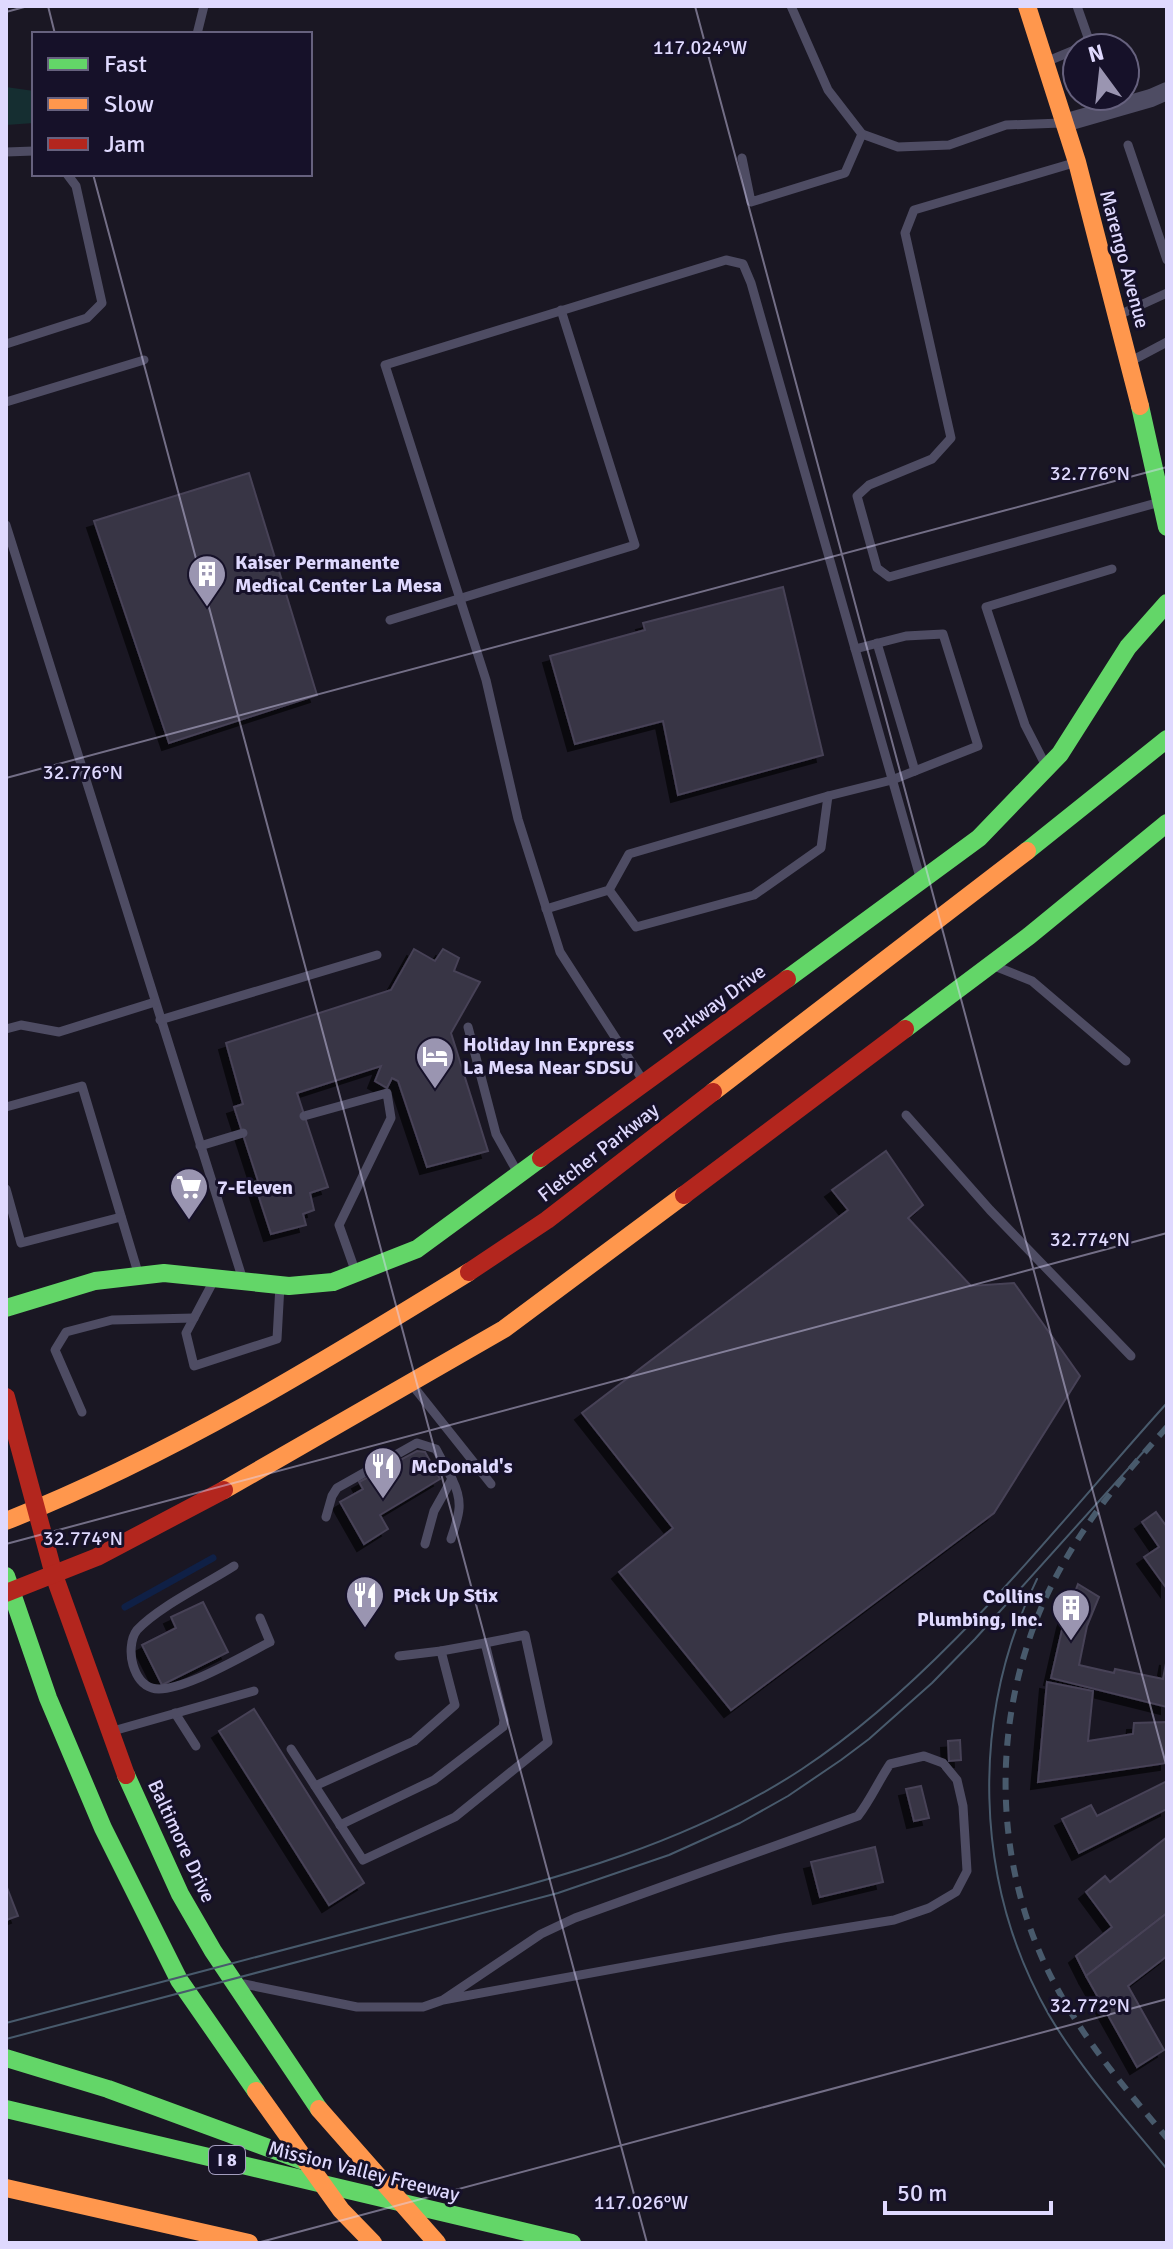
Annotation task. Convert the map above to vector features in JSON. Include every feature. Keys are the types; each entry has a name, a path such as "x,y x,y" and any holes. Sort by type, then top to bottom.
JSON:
{"main road":[{"name":"Marengo Avenue","path":"1027,6 1077,162 1130,361 1167,527"},
{"name":"Parkway Drive","path":"6,1308 95,1281 164,1273 280,1285 333,1282 417,1249 979,838 1060,754 1128,647 1167,603"},
{"name":"Fletcher Parkway","path":"6,1521 79,1492 221,1420 484,1263 547,1220 1112,785 1167,739"},
{"path":"7,1586 54,1575 97,1557 245,1479 504,1329 990,965 1167,823"},
{"name":"Baltimore Drive","path":"6,1397 54,1575 110,1732 180,1894 215,1993 256,2091 341,2210 373,2243"},
{"name":"Baltimore Drive","path":"7,1586 48,1698 103,1828 179,1980 215,1993 437,2243"},
{"path":"6,2058 108,2089 448,2214"},
{"name":"Mission Valley Freeway","path":"6,2109 572,2243"},
{"path":"6,2189 121,2233"},
{"path":"6,2189 249,2243"}],"street":[{"path":"1064,123 1167,91"}],"lane":[{"path":"198,32 204,6"},
{"path":"791,6 828,90 862,134 898,147 949,145 1006,125 1064,123"},
{"path":"1077,6 1086,32"},
{"path":"1044,62 1061,55"},
{"path":"742,158 751,202 845,173 862,134"},
{"path":"1128,145 1167,260"},
{"path":"6,152 32,151"},
{"path":"1077,162 914,210 905,233 951,438 932,459 869,485 857,496 877,568 889,577 1160,502"},
{"path":"6,344 87,318 102,303 76,186 68,176"},
{"path":"644,1082 560,952 518,819 486,680 385,365 726,260 743,264 751,283 921,881"},
{"path":"1118,315 1167,293"},
{"path":"390,620 635,545 561,310"},
{"path":"1130,361 1167,342"},
{"path":"6,402 144,360"},
{"path":"6,525 244,1282"},
{"path":"1047,767 1025,725 986,607 1112,569"},
{"path":"546,909 609,890 629,854 892,780 978,746 943,634 906,636 855,649"},
{"path":"877,643 915,771"},
{"path":"609,890 636,927 754,895 821,848 828,796"},
{"path":"160,1020 377,955"},
{"path":"990,965 1032,981 1126,1061"},
{"path":"6,1029 21,1025 59,1032 155,1002"},
{"path":"468,1027 496,1134 519,1175"},
{"path":"6,1107 82,1086 139,1276"},
{"path":"304,1116 387,1093 391,1118 339,1225 356,1273"},
{"path":"906,1115 990,1210 1131,1356"},
{"path":"200,1146 243,1133"},
{"path":"6,1189 21,1243 121,1217"},
{"path":"215,1279 186,1333 194,1366 277,1339 280,1285"},
{"path":"82,1412 55,1350 66,1332 112,1320 194,1318"},
{"path":"411,1384 491,1484"},
{"path":"326,1517 337,1488 417,1443 436,1449 461,1496 451,1539"},
{"path":"425,1544 434,1511 452,1479"},
{"path":"234,1566 146,1621 134,1634 131,1648 133,1665 140,1680 152,1688 167,1689 199,1679 270,1642 260,1618"},
{"path":"291,1749 363,1860 455,1817 548,1742 525,1635 399,1656"},
{"path":"340,1825 434,1780 503,1727 504,1720 485,1643"},
{"path":"315,1786 414,1741 455,1705 441,1651"},
{"path":"110,1732 254,1691"},
{"path":"175,1713 196,1746"},
{"path":"215,1993 357,2007 423,2007 443,2000 894,1920 929,1908 956,1892 967,1871 963,1806 957,1780 943,1763 924,1756 890,1764 879,1780 874,1796 858,1816 575,1918 541,1934 443,2000"}],"green space":[{"path":"6,87 32,91 32,123 6,125"}],"building":[{"name":"Kaiser Permanente Medical Center La Mesa","path":"249,473 317,695 169,743 94,521"},
{"path":"783,587 823,755 678,795 663,721 575,744 550,656 645,630 643,623"},
{"name":"Holiday Inn Express La Mesa Near SDSU","path":"414,949 435,961 443,949 459,958 454,971 480,982 451,1033 488,1151 427,1167 398,1081 392,1078 387,1088 375,1081 381,1066 297,1093 328,1187 310,1193 314,1210 303,1214 306,1225 271,1234 234,1107 243,1104 226,1043 391,990"},
{"path":"886,1151 923,1205 908,1218 971,1286 1014,1283 1080,1376 994,1513 731,1710 619,1572 673,1528 582,1413 848,1210 832,1190"},
{"path":"417,1451 425,1452 440,1479 380,1515 388,1529 364,1544 340,1502 363,1489 359,1482"},
{"path":"1156,1512 1167,1527 1167,1589 1144,1557 1159,1547 1142,1522"},
{"name":"Collins Plumbing, Inc.","path":"1078,1584 1099,1597 1087,1626 1079,1665 1163,1679 1167,1658 1167,1707 1051,1678 1064,1621"},
{"path":"203,1602 228,1652 162,1685 142,1645 176,1628 171,1617"},
{"path":"1047,1682 1093,1691 1088,1741 1133,1734 1134,1723 1166,1722 1167,1763 1038,1782"},
{"path":"254,1709 364,1883 329,1905 219,1731"},
{"path":"960,1740 961,1760 949,1761 948,1741"},
{"path":"1167,1781 1167,1809 1079,1853 1062,1819 1091,1805 1097,1816"},
{"path":"921,1786 929,1818 914,1821 906,1789"},
{"path":"1167,1837 1167,1913 1086,1976 1076,1956 1112,1927 1086,1892 1105,1876 1110,1882"},
{"path":"875,1847 883,1882 820,1897 811,1862"},
{"path":"6,1885 18,1916 6,1920"},
{"path":"1167,1913 1167,1956 1128,1986 1164,2050 1137,2067 1086,1976"}],"waterway":[{"path":"125,1607 213,1558"}],"tram line":[{"path":"6,2023 561,1875 661,1841 756,1797 853,1732 949,1646 1167,1403"},
{"path":"6,2039 558,1893 669,1855 740,1823 788,1796 841,1760 932,1683 1145,1450"},
{"path":"1037,1579 1015,1632 1000,1686 991,1742 989,1798 994,1855 1006,1910 1024,1964 1062,2036 1167,2169"}],"railway":[{"path":"1167,1427 1126,1473 1089,1522 1041,1609 1022,1663 1010,1719 1006,1777 1008,1834 1019,1890 1037,1945 1062,1997 1085,2035 1167,2138"}],"traffic: fast":[{"path":"1140,406 1167,527"},
{"path":"787,979 979,838 1060,754 1128,647 1167,603"},
{"path":"1027,851 1167,739"},
{"path":"905,1029 1029,936 1167,823"},
{"path":"6,1308 95,1281 164,1273 289,1286 333,1282 417,1249 541,1158"},
{"path":"6,1576 48,1698 103,1828 179,1980 256,2091"},
{"path":"126,1775 180,1894 213,1951 319,2109"},
{"path":"6,2058 108,2089 301,2160"},
{"path":"6,2109 572,2243"}],"traffic: slow":[{"path":"1027,6 1077,162 1140,406"},
{"path":"713,1092 1027,851"},
{"path":"224,1490 504,1329 684,1195"},
{"path":"6,1521 127,1468 243,1407 469,1272"},
{"path":"256,2091 341,2210 373,2243"},
{"path":"319,2109 437,2243"},
{"path":"6,2188 249,2243"}],"traffic: jam":[{"path":"541,1158 787,979"},
{"path":"684,1195 905,1029"},
{"path":"469,1272 547,1220 713,1092"},
{"path":"6,1397 54,1575 126,1775"},
{"path":"6,1593 97,1557 224,1490"}],"place":[{"name":"Kaiser Permanente Medical Center La Mesa","path":"207,608"},
{"name":"Holiday Inn Express La Mesa Near SDSU","path":"435,1090"},
{"name":"7-Eleven","path":"189,1221"},
{"name":"McDonald's","path":"383,1500"},
{"name":"Pick Up Stix","path":"365,1629"},
{"name":"Collins Plumbing, Inc.","path":"1071,1642"}]}
